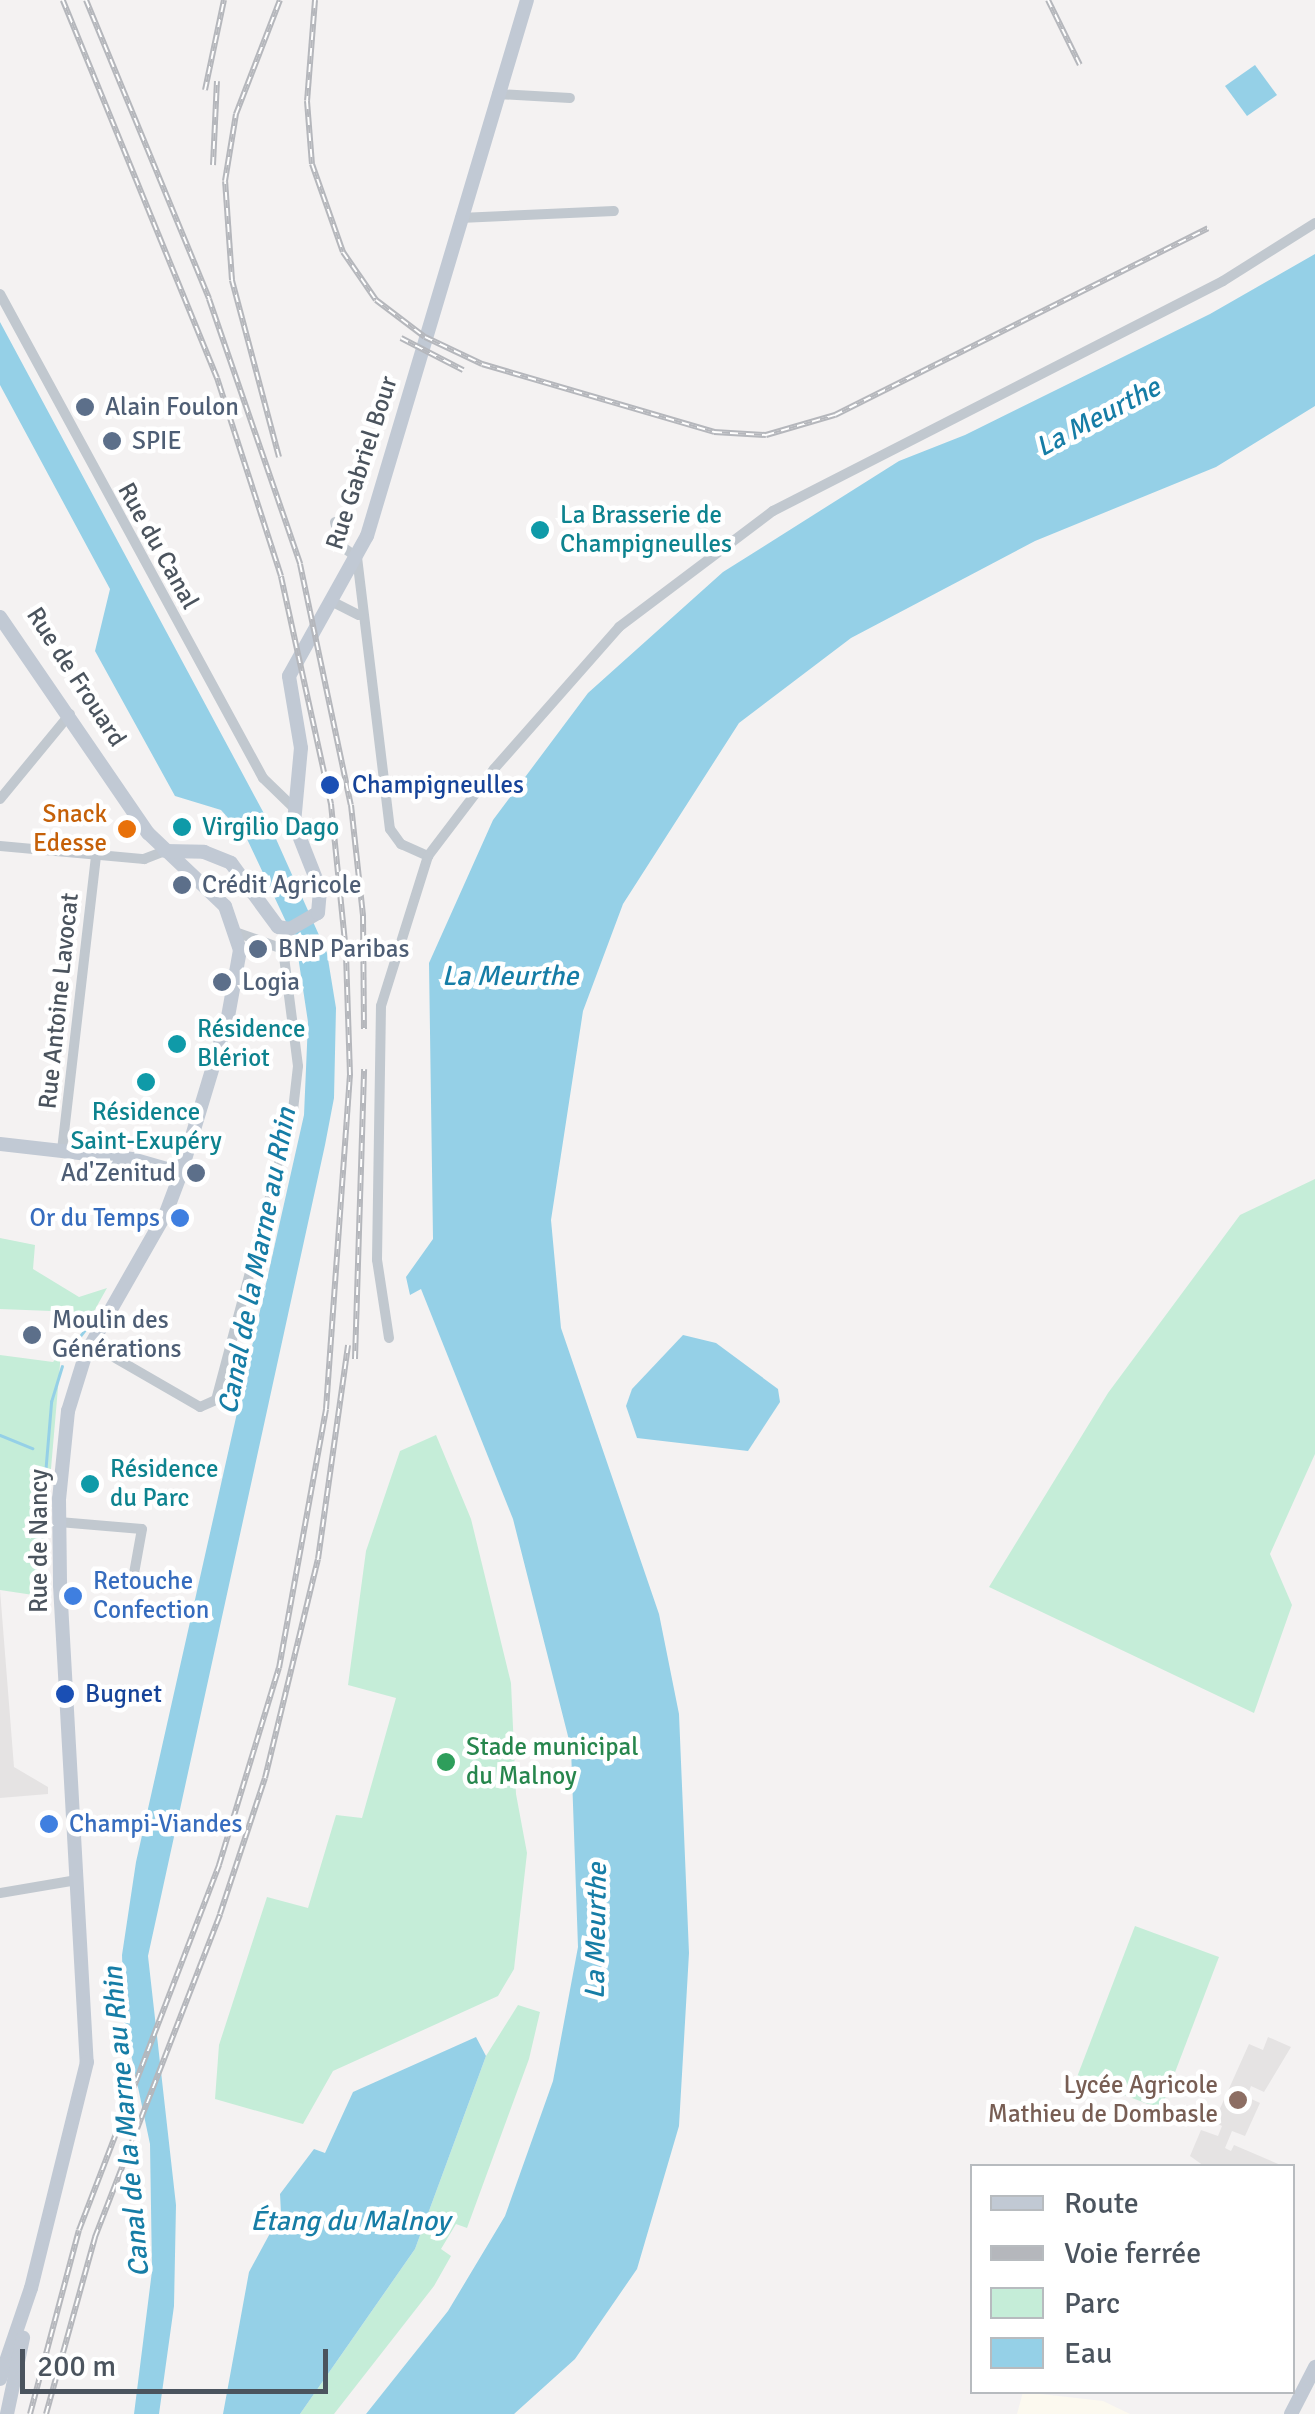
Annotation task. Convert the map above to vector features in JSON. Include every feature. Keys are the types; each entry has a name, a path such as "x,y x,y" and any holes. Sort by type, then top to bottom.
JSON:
{"main road":[{"name":"Rue Gabriel Bour","path":"220,858 240,870 267,918 287,929 313,918 320,887 299,848 294,808 301,742 288,676 357,557 526,0"},
{"name":"Rue de Frouard","path":"1,610 110,777 165,850"},
{"path":"165,850 220,858"},
{"path":"165,850 226,906 238,934"},
{"path":"196,877 220,858"},
{"name":"Rue de Nancy","path":"31,2288 87,2062 59,1522 68,1411 91,1344 181,1173 228,1017 238,934"},
{"path":"0,1144 62,1150 181,1173"},
{"path":"0,2379 31,2288"},
{"path":"7,2414 31,2288"},
{"path":"1291,2414 1315,2368"}],"street":[{"path":"497,94 570,98"},
{"path":"460,218 614,211"},
{"path":"390,1338 378,1260 381,1006 428,856 590,656 666,586 817,484 1222,281 1315,224"},
{"name":"Rue du Canal","path":"0,294 262,778 294,808"},
{"path":"335,522 340,546 357,557 359,616 390,829 401,844 428,856"},
{"path":"334,596 359,601"},
{"path":"334,596 359,616"},
{"path":"0,799 68,715"},
{"path":"0,846 144,859 165,850"},
{"name":"Rue Antoine Lavocat","path":"62,1150 96,856"},
{"path":"91,1344 206,1408 216,1400 298,1066 283,949 238,934"},
{"path":"59,1522 142,1529 133,1579"},
{"path":"0,1893 77,1880"}],"shaded area":[{"path":"0,1590 14,1767 48,1787 48,1794 0,1798"},
{"name":"Lycée Agricole Mathieu de Dombasle","path":"1268,2037 1291,2047 1264,2092 1251,2086 1247,2097 1260,2103 1245,2136 1232,2131 1225,2148 1231,2151 1234,2145 1278,2164 1201,2164 1190,2156 1201,2130 1218,2136 1222,2126 1214,2122 1249,2044 1263,2050"},
{"path":"1022,2394 1041,2394 1103,2401 1130,2414 1017,2414"}],"green space":[{"path":"1315,1179 1315,1454 1270,1554 1292,1605 1254,1713 989,1587 1108,1393 1240,1215"},
{"path":"0,1238 35,1245 33,1269 79,1297 107,1288 88,1322 51,1311 0,1309"},
{"path":"61,1353 40,1596 0,1590 0,1355 53,1362"},
{"name":"Stade municipal du Malnoy","path":"436,1435 471,1519 511,1683 516,1794 527,1853 514,1969 498,1996 333,2071 303,2124 215,2099 219,2045 267,1897 308,1908 336,1815 362,1818 396,1698 348,1685 366,1551 400,1451"},
{"path":"1135,1926 1219,1957 1161,2109 1077,2077"},
{"path":"518,2005 540,2012 529,2059 467,2228 456,2224 441,2249 451,2256 434,2286 334,2414 300,2414 415,2249 486,2056"}],"water":[{"path":"1255,65 1277,95 1247,116 1225,86"},
{"name":"La Meurthe","path":"1315,254 1315,406 1216,467 1035,541 851,638 739,723 623,904 583,1011 551,1220 561,1328 659,1614 679,1714 689,1953 679,2126 637,2269 575,2359 514,2414 366,2414 448,2311 505,2216 553,2081 578,1947 571,1748 513,1519 421,1289 410,1295 406,1277 433,1239 429,963 493,820 588,693 723,572 899,461 965,435 1210,314"},
{"path":"0,322 268,821 327,953 336,1008 334,1098 325,1145 148,1956 176,2205 174,2306 159,2414 134,2414 152,2271 150,2144 124,2021 122,1955 136,1862 304,1115 308,1022 296,943 247,839 221,810 175,796 95,651 110,589 0,385"},
{"path":"683,1335 716,1343 778,1389 780,1402 748,1451 637,1438 626,1406 632,1389"},
{"name":"Étang du Malnoy","path":"476,2037 486,2056 415,2249 300,2414 223,2414 249,2272 281,2213 280,2194 314,2149 325,2153 353,2092"}],"waterway":[{"path":"70,1349 87,1327"},
{"path":"35,1594 51,1402 62,1367"},
{"path":"0,1435 32,1448"}],"railway":[{"path":"30,2414 79,2230 219,1865 279,1668 326,1409 350,1075 346,952 331,804 281,576 217,378 63,0"},
{"path":"86,0 209,299 300,564 351,805 363,916 364,1029"},
{"path":"205,90 224,0"},
{"path":"279,457 232,280 225,181 236,114 280,0"},
{"path":"315,0 307,101 312,164 343,252 376,300 425,337 482,364 714,432 766,435 835,415 1208,228"},
{"path":"1048,0 1080,65"},
{"path":"213,165 217,81"},
{"path":"401,338 463,370"},
{"path":"355,1359 364,1069"},
{"path":"46,2414 95,2237 220,1914 265,1778 318,1559 348,1345"}],"place":[{"name":"Alain Foulon","path":"85,407"},
{"name":"SPIE","path":"112,441"},
{"name":"La Brasserie de Champigneulles","path":"540,530"},
{"name":"Champigneulles","path":"330,785"},
{"name":"Virgilio Dago","path":"182,827"},
{"name":"Snack Edesse","path":"127,829"},
{"name":"Crédit Agricole","path":"182,885"},
{"name":"BNP Paribas","path":"258,949"},
{"name":"Logia","path":"222,982"},
{"name":"Résidence Blériot","path":"177,1044"},
{"name":"Résidence Saint-Exupéry","path":"146,1082"},
{"name":"Ad'Zenitud","path":"196,1173"},
{"name":"Or du Temps","path":"180,1218"},
{"name":"Moulin des Générations","path":"32,1335"},
{"name":"Résidence du Parc","path":"90,1484"},
{"name":"Retouche Confection","path":"73,1596"},
{"name":"Bugnet","path":"65,1694"},
{"name":"Stade municipal du Malnoy","path":"446,1762"},
{"name":"Champi-Viandes","path":"49,1824"},
{"name":"Lycée Agricole Mathieu de Dombasle","path":"1238,2100"}],"water label":[{"name":"Canal de la Marne au Rhin","path":"257,1261"},
{"name":"Canal de la Marne au Rhin","path":"126,2122"}]}
